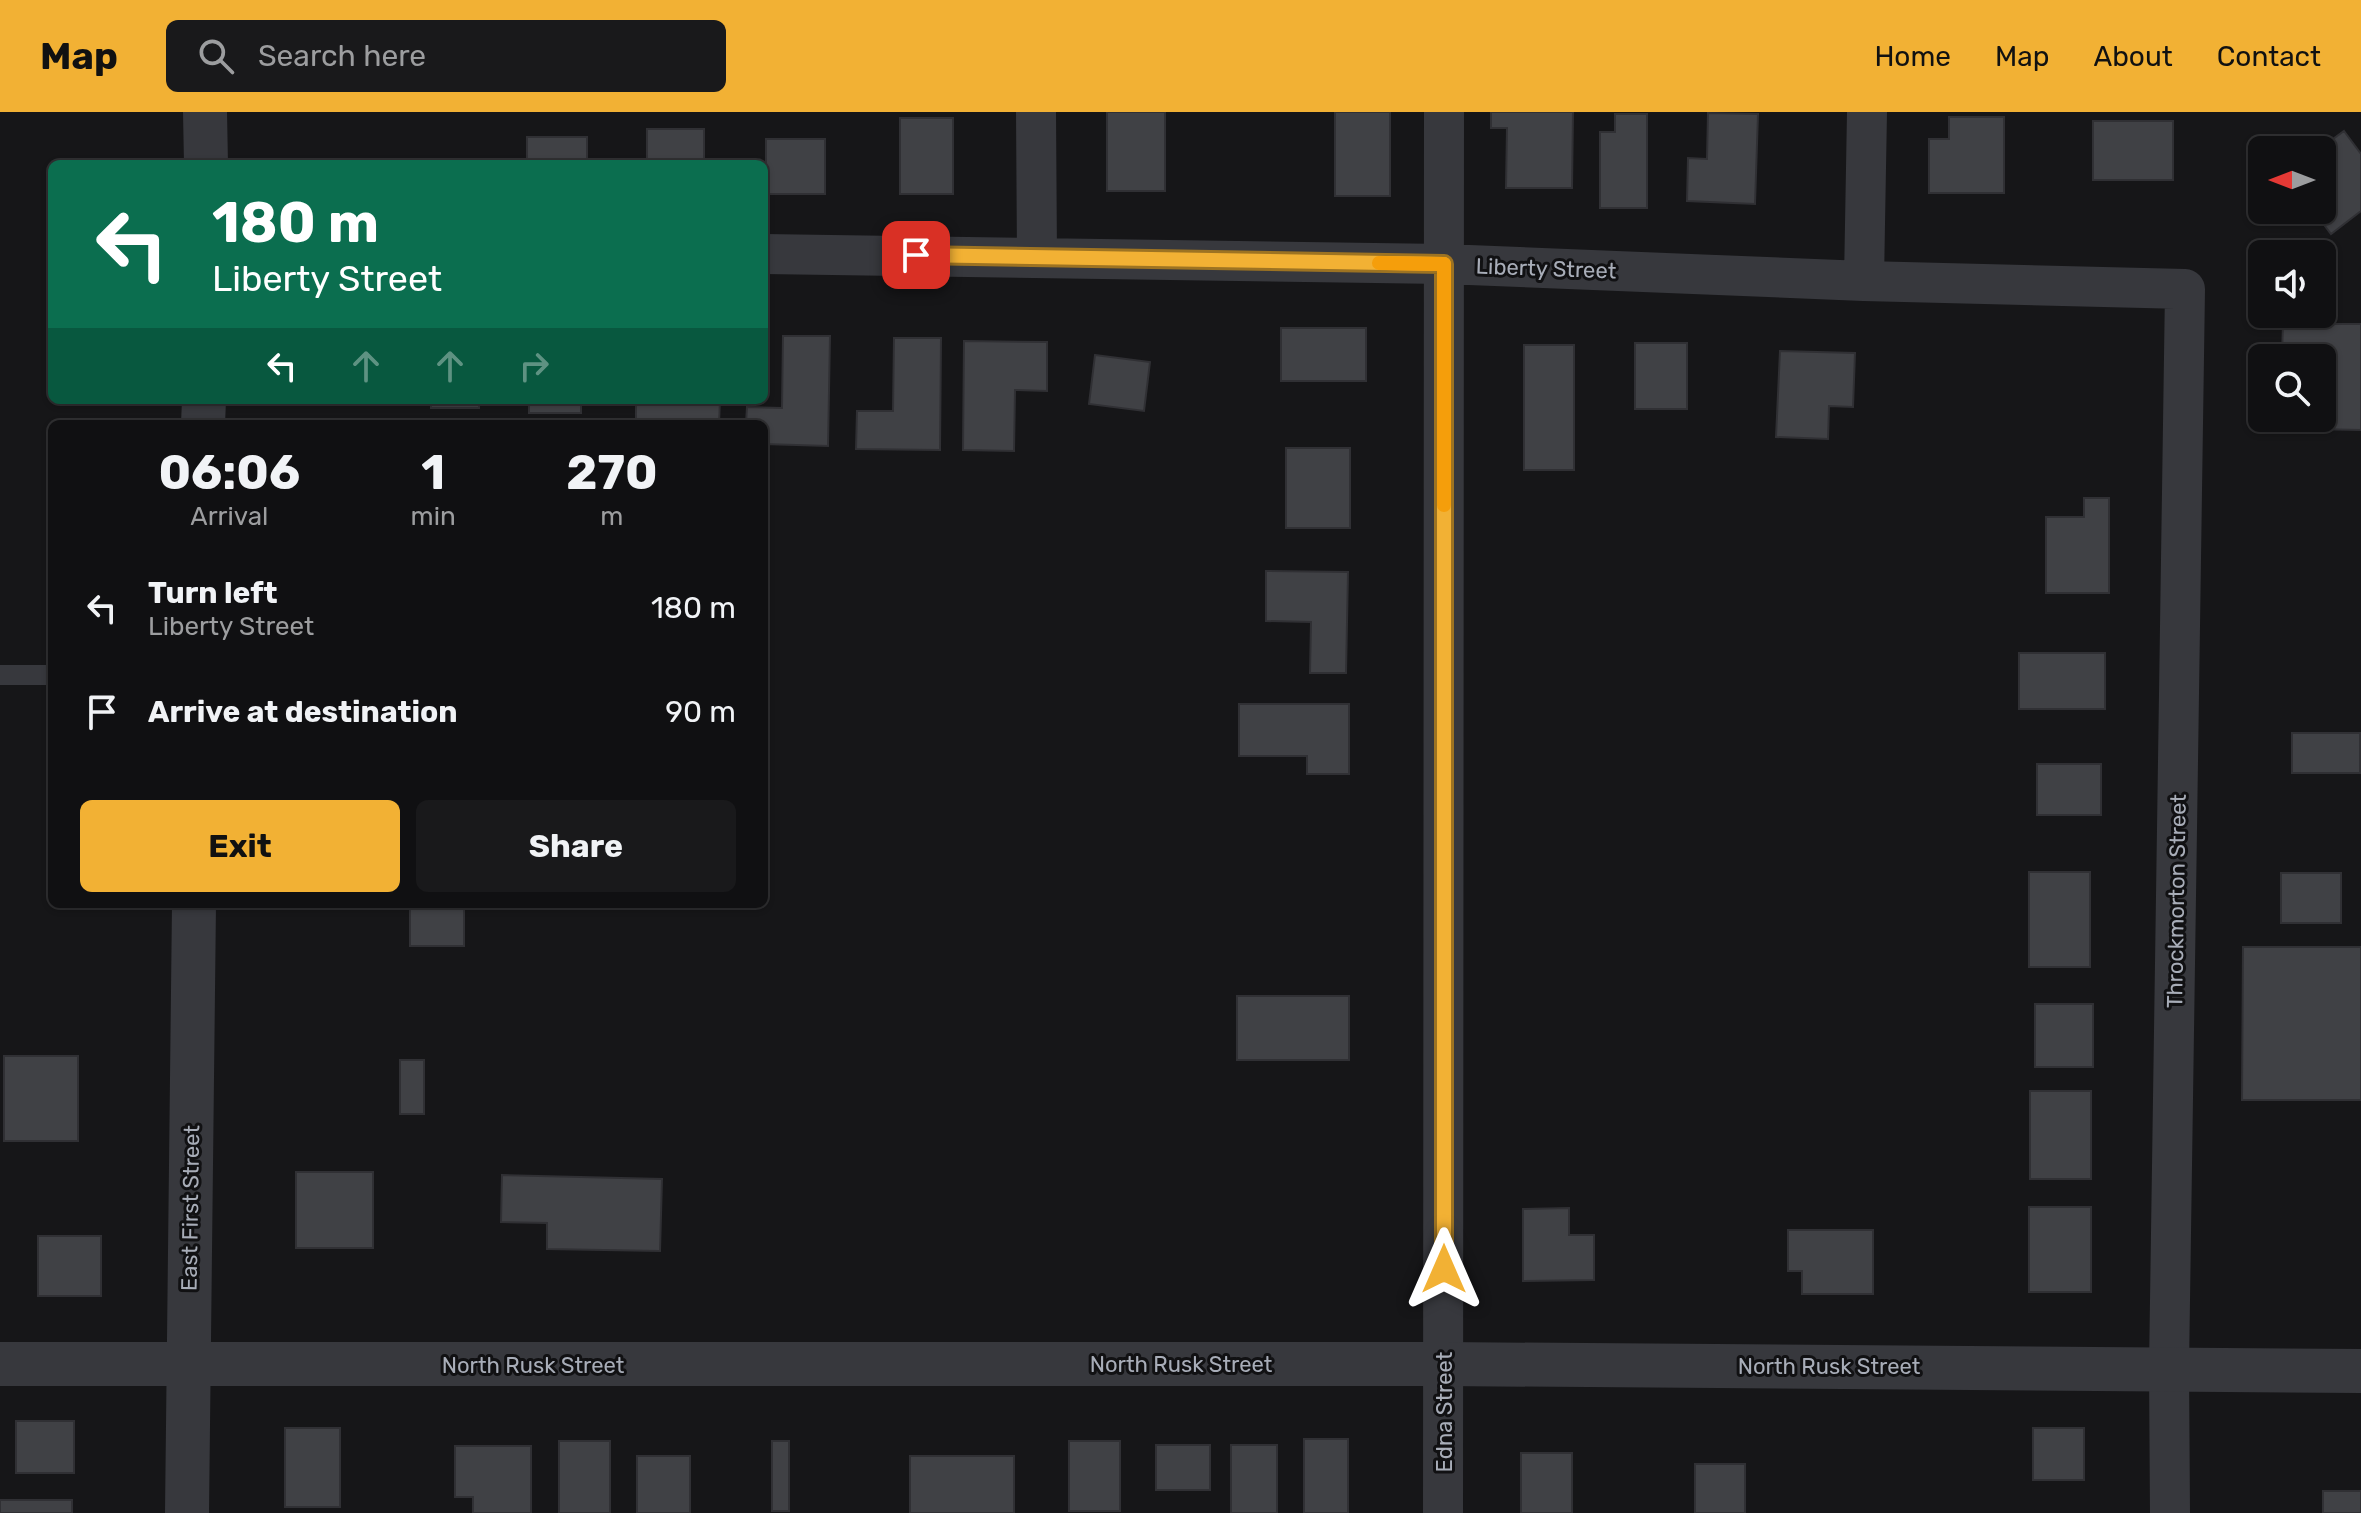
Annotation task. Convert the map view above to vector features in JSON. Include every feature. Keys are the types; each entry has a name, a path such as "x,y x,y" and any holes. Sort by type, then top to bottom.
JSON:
{"street":[{"path":"205,112 206,160"},
{"path":"1036,112 1037,256"},
{"name":"Edna Street","path":"1443,1513 1444,112"},
{"path":"1864,281 1867,112"},
{"name":"Liberty Street","path":"768,254 1444,264 1864,281 2185,289"},
{"name":"Throckmorton Street","path":"2170,1513 2169,1368 2185,289"},
{"name":"East First Street","path":"187,1513 194,908"},
{"name":"North Rusk Street","path":"0,1364 1444,1364 2361,1371"}],"lane":[{"path":"0,675 48,675"}],"building":[{"path":"1107,112 1165,112 1165,191 1107,191"},
{"path":"1335,112 1390,112 1390,196 1335,196"},
{"path":"1491,112 1573,112 1572,188 1506,188 1507,128 1491,128"},
{"path":"1708,113 1758,114 1755,204 1687,201 1688,158 1707,159"},
{"path":"1615,114 1647,114 1647,208 1600,208 1600,132 1615,132"},
{"path":"1949,117 2004,117 2004,193 1929,193 1929,139 1949,139"},
{"path":"900,118 953,118 953,194 900,194"},
{"path":"2093,121 2173,121 2173,180 2093,180"},
{"path":"647,129 704,129 704,160 647,160"},
{"path":"2344,131 2361,154 2361,211 2331,234 2324,224 2336,224 2336,137"},
{"path":"527,137 587,137 587,160 527,160"},
{"path":"766,139 825,139 825,194 768,194"},
{"path":"2336,324 2361,324 2361,430 2336,429 2336,344 2282,344 2283,328 2336,328"},
{"path":"1281,328 1366,328 1366,381 1281,381"},
{"path":"783,336 830,336 828,446 768,444 768,420 746,420 747,407 782,408"},
{"path":"894,338 941,338 940,450 856,449 857,411 893,411"},
{"path":"964,341 1047,342 1047,391 1015,390 1014,451 963,450"},
{"path":"1635,343 1687,343 1687,409 1635,409"},
{"path":"1524,345 1574,345 1574,470 1524,470"},
{"path":"1780,351 1855,353 1853,407 1829,406 1828,439 1776,437"},
{"path":"1095,355 1150,362 1144,411 1089,404"},
{"path":"431,404 479,404 479,408 431,408"},
{"path":"529,404 581,404 581,413 529,413"},
{"path":"636,404 720,404 719,420 636,420"},
{"path":"1286,448 1350,448 1350,528 1286,528"},
{"path":"2084,498 2109,498 2109,593 2046,593 2046,517 2084,517"},
{"path":"1266,571 1348,572 1346,673 1310,673 1311,622 1266,621"},
{"path":"2019,653 2105,653 2105,709 2019,709"},
{"path":"1239,704 1349,704 1349,774 1307,774 1307,756 1239,756"},
{"path":"2292,733 2360,733 2360,773 2292,773"},
{"path":"2037,764 2101,764 2101,815 2037,815"},
{"path":"2029,872 2090,872 2090,967 2029,967"},
{"path":"2281,873 2341,873 2341,923 2281,923"},
{"path":"410,908 464,908 464,946 410,946"},
{"path":"2243,947 2361,947 2361,1100 2242,1100"},
{"path":"1237,996 1349,996 1349,1060 1237,1060"},
{"path":"2035,1004 2093,1004 2093,1067 2035,1067"},
{"path":"4,1056 78,1056 78,1141 4,1141"},
{"path":"400,1060 424,1060 424,1114 400,1114"},
{"path":"2030,1091 2091,1091 2091,1179 2030,1179"},
{"path":"296,1172 373,1172 373,1248 296,1248"},
{"path":"502,1175 662,1179 660,1251 547,1249 547,1223 501,1222"},
{"path":"2029,1207 2091,1207 2091,1292 2029,1292"},
{"path":"1569,1208 1569,1235 1594,1235 1594,1280 1523,1281 1523,1209"},
{"path":"1788,1230 1873,1230 1873,1294 1802,1294 1802,1271 1788,1271"},
{"path":"38,1236 101,1236 101,1296 38,1296"},
{"path":"16,1421 74,1421 74,1473 16,1473"},
{"path":"285,1428 340,1428 340,1507 285,1507"},
{"path":"2033,1428 2084,1428 2084,1480 2033,1480"},
{"path":"1304,1439 1348,1439 1348,1513 1304,1513"},
{"path":"559,1441 610,1441 610,1513 559,1513"},
{"path":"772,1441 789,1441 789,1511 772,1511"},
{"path":"1069,1441 1120,1441 1120,1511 1069,1511"},
{"path":"1156,1445 1210,1445 1210,1490 1156,1490"},
{"path":"1231,1445 1277,1445 1277,1513 1231,1513"},
{"path":"455,1446 531,1446 531,1513 473,1513 473,1497 455,1497"},
{"path":"1521,1453 1572,1453 1572,1513 1521,1513"},
{"path":"637,1456 690,1456 690,1513 637,1513"},
{"path":"910,1456 1014,1456 1014,1513 910,1513"},
{"path":"1695,1464 1745,1464 1745,1513 1695,1513"},
{"path":"2323,1491 2361,1491 2361,1513 2323,1513"},
{"path":"0,1500 72,1500 72,1513 0,1513"}],"slow traffic":[{"path":"1379,263 1444,264 1444,505"}],"route":[{"path":"916,255 1444,264 1444,1269"}]}
